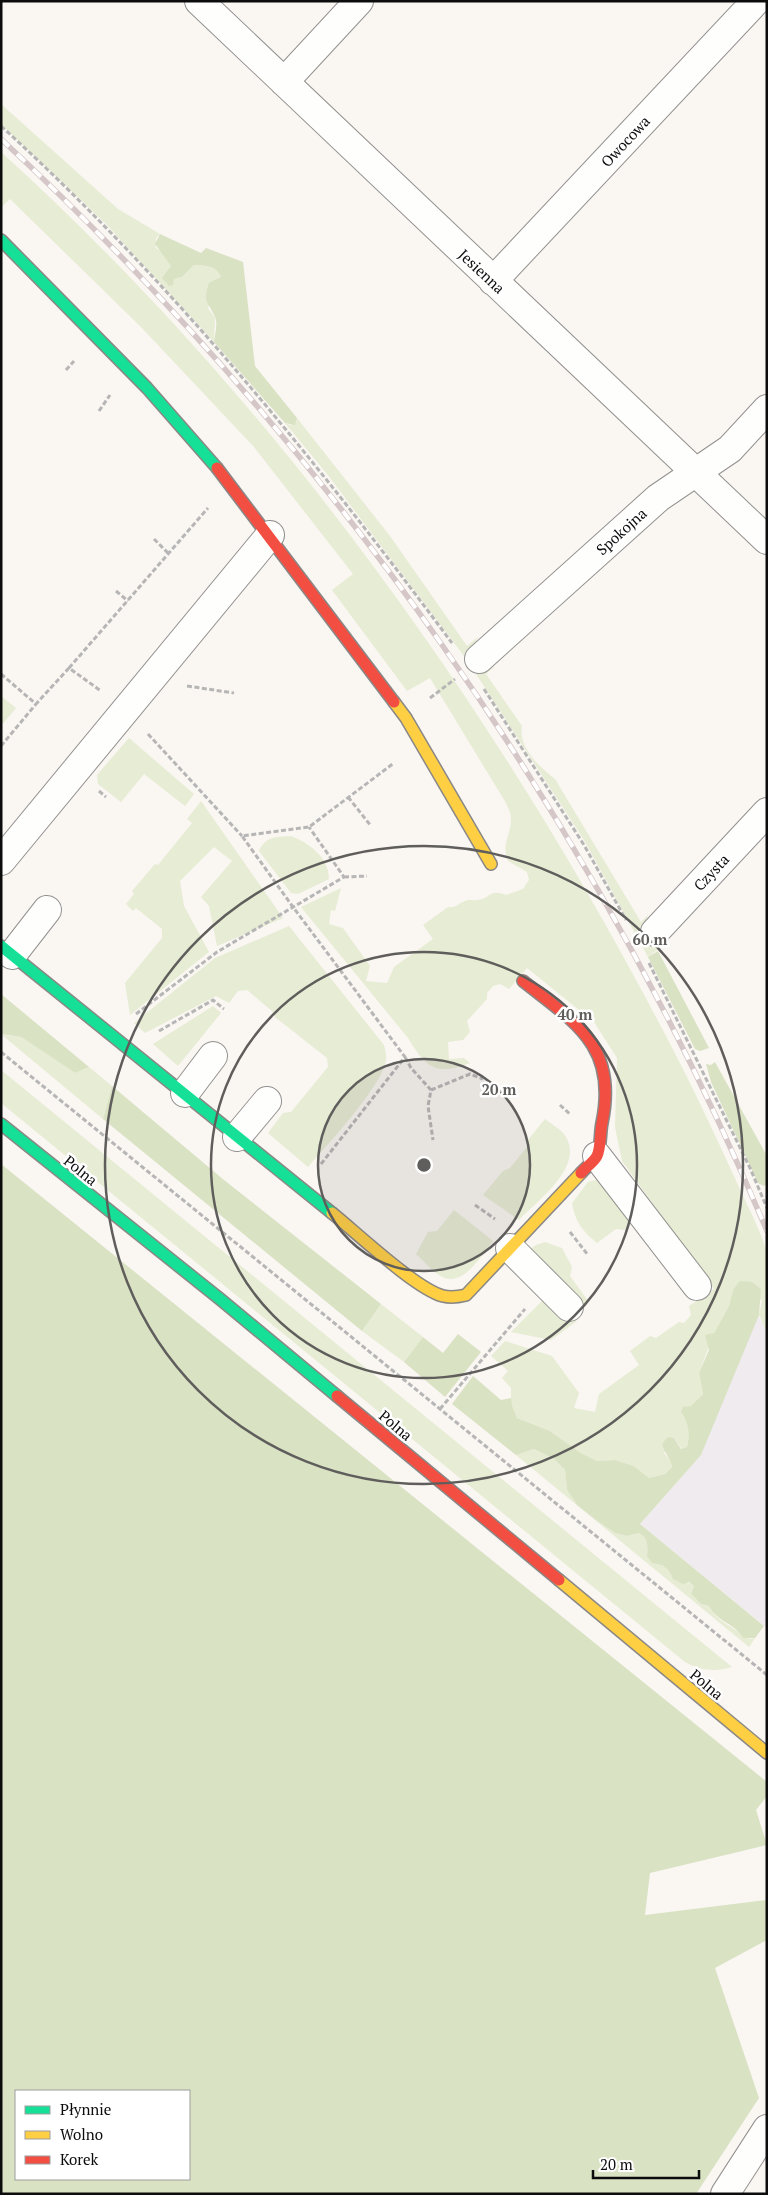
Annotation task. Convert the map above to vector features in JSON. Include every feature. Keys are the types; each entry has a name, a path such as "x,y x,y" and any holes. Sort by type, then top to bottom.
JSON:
{"street":[{"name":"Jesienna","path":"199,1 767,540"},
{"path":"284,82 360,1"},
{"name":"Owocowa","path":"493,282 756,1"},
{"path":"1,240 147,388 230,483 406,718 491,864"},
{"name":"Spokojna","path":"480,671 658,498 730,449 767,409"},
{"path":"1,861 270,535"},
{"name":"Czysta","path":"643,930 767,812"},
{"path":"47,910 7,951 128,1049 186,1093 422,1286 455,1299 466,1295 597,1156 598,1138 607,1089 604,1064 584,1033 523,981"},
{"path":"186,1093 213,1056"},
{"path":"238,1137 267,1101"},
{"name":"Polna","path":"1,1124 220,1299 594,1608 767,1754"},
{"path":"597,1156 697,1286"},
{"path":"510,1248 569,1307"},
{"path":"725,2194 767,2129"}],"path":[{"path":"1,126 128,249 212,342 316,464 453,645"},
{"path":"99,410 116,387"},
{"path":"70,668 230,483"},
{"path":"154,539 169,554"},
{"path":"116,590 128,601"},
{"path":"480,671 584,845 643,930"},
{"path":"149,681 234,693"},
{"path":"1,746 36,704"},
{"path":"420,744 310,827 242,836 405,1056 411,1068 431,1090"},
{"path":"348,797 370,826"},
{"path":"310,827 344,877"},
{"path":"110,1034 217,952 344,877 367,876"},
{"path":"648,961 746,1159 767,1208"},
{"path":"128,1049 213,1000 224,1009"},
{"path":"1,1052 767,1676"},
{"path":"302,1188 405,1056"},
{"path":"431,1090 470,1074 483,1079"},
{"path":"431,1090 428,1106 433,1140"},
{"path":"440,1409 546,1284"}],"shaded area":[{"path":"752,1302 767,1333 767,1628 640,1524 701,1455"}],"green space":[{"path":"1,104 118,209 160,234 156,238 156,248 163,253 171,266 169,272 174,279 182,277 194,265 210,267 219,273 221,277 208,308 215,318 214,342 106,224 1,124"},
{"path":"1,152 101,248 197,349 287,455 373,566 454,680 530,797 601,917 686,1075 765,1246 767,1254 767,1333 759,1315 762,1300 733,1290 729,1306 714,1333 699,1373 703,1394 688,1415 687,1447 682,1449 674,1438 664,1453 671,1461 672,1467 665,1474 649,1478 634,1466 615,1460 597,1461 581,1453 550,1431 517,1418 511,1406 511,1388 502,1378 508,1371 491,1356 505,1341 552,1356 579,1393 574,1408 595,1412 599,1394 639,1365 630,1351 650,1336 656,1338 679,1322 684,1323 691,1315 689,1306 714,1289 622,1161 615,1127 617,1058 594,1022 527,968 509,989 500,984 493,986 487,993 487,999 467,1021 470,1032 463,1040 448,1042 449,1059 464,1058 470,1063 448,1069 433,1067 420,1056 408,1038 301,907 341,888 335,911 331,910 329,924 343,928 370,966 366,981 387,983 394,967 433,939 423,925 448,907 467,900 482,899 493,893 506,895 523,889 529,880 527,872 508,861 506,855 511,818 506,803 430,678 407,691 332,590 353,574 254,447 141,327 10,199 1,207 3,201 1,198"},
{"path":"160,234 201,253 206,248 243,262 255,366 297,418 295,425 285,423 214,342 216,320 207,301 206,294 209,283 221,277 219,273 210,267 194,265 182,277 174,279 173,285 169,286 162,278 171,266 155,244"},
{"path":"297,418 390,536 467,646 478,637 472,649 470,664 327,474 285,423 290,425 296,423"},
{"path":"494,667 486,674 522,726 523,742 526,749 536,762 555,779 641,922 648,915 649,934 658,945 662,946 648,957 584,840 476,674 476,670"},
{"path":"1,696 16,708 1,726"},
{"path":"129,738 194,794 185,806 144,774 121,802 98,784 97,775"},
{"path":"201,801 283,918 217,946 209,906 201,897 232,861 214,847 180,881 184,906 209,952 130,1015 125,983 162,938 162,929 136,908 133,911 126,904 134,894 132,891 155,864 158,865 192,823 187,819"},
{"path":"291,836 317,852 326,864 329,879 298,894 291,893 259,851 268,840 276,837"},
{"path":"289,926 384,1045 386,1054 381,1075 373,1088 308,1167 268,1133 283,1113 291,1112 328,1067 327,1058 275,1017 272,1011 247,990 238,991 229,1003 216,996 145,1033 134,1023 215,958"},
{"path":"658,951 709,1048 700,1051 695,1049 648,957"},
{"path":"1,994 89,1067 75,1073 21,1037 1,1034"},
{"path":"213,1006 221,1013 178,1066 153,1044"},
{"path":"2,1035 21,1037 75,1073 89,1067 112,1086 103,1119"},
{"path":"715,1062 767,1156 767,1184 764,1186 758,1183 711,1082 706,1064 711,1065"},
{"path":"1,1070 732,1667 708,1670 685,1662 1,1103"},
{"path":"112,1086 224,1180 381,1304 362,1331 103,1119"},
{"path":"545,1119 564,1134 569,1146 569,1158 565,1170 557,1181 519,1220 483,1195 503,1171 510,1168 527,1147 528,1140"},
{"path":"1,1164 767,1782 767,1796 756,1810 767,1845 650,1873 645,1915 767,1900 767,1940 715,1968 759,2098 696,2194 1,2194"},
{"path":"599,1179 632,1219 625,1230 616,1229 597,1243 580,1225 572,1203 588,1182"},
{"path":"454,1210 493,1241 477,1262 463,1275 447,1279 436,1273 416,1254 428,1232 437,1231"},
{"path":"545,1242 562,1248 572,1267 570,1276 589,1302 579,1309 529,1250"},
{"path":"740,1281 752,1282 761,1289 759,1315 701,1455 640,1524 764,1626 755,1638 743,1638 736,1629 717,1616 709,1606 701,1604 691,1594 694,1586 689,1582 683,1584 673,1579 666,1568 652,1563 647,1556 647,1543 642,1535 639,1533 627,1536 615,1533 577,1505 567,1490 565,1470 554,1459 534,1449 516,1455 452,1404 473,1376 501,1400 511,1398 517,1418 550,1431 581,1453 597,1461 615,1460 634,1466 649,1478 665,1474 672,1467 662,1444 668,1437 674,1438 681,1449 687,1447 688,1429 686,1420 681,1412 683,1407 691,1406 703,1394 699,1373 709,1350 705,1335 714,1333 729,1306 733,1290"},
{"path":"548,1295 577,1321 551,1340 511,1332"},
{"path":"381,1304 423,1337 404,1362 362,1331"},
{"path":"458,1334 481,1352 445,1397 404,1362 423,1337 443,1353"},
{"path":"534,1449 554,1459 565,1470 567,1490 577,1505 615,1533 627,1536 639,1533 642,1535 647,1543 647,1556 694,1586 691,1594 701,1604 709,1606 721,1621 749,1639 755,1638 749,1647 516,1455"}],"railway":[{"path":"1,139 121,257 235,380 342,510 442,644 535,784 620,929 698,1078 767,1231"}],"traffic: fast":[{"path":"1,240 147,388 217,468"},
{"path":"1,946 332,1213"},
{"path":"1,1124 220,1299 337,1396"}],"traffic: slow":[{"path":"394,702 406,718 491,864"},
{"path":"332,1213 418,1283 443,1296 460,1296 466,1295 581,1173"},
{"path":"559,1580 767,1753"}],"traffic: jam":[{"path":"217,468 394,702"},
{"path":"523,981 576,1024 598,1055 604,1074 605,1097 598,1153 581,1173"},
{"path":"337,1396 559,1580"}]}
